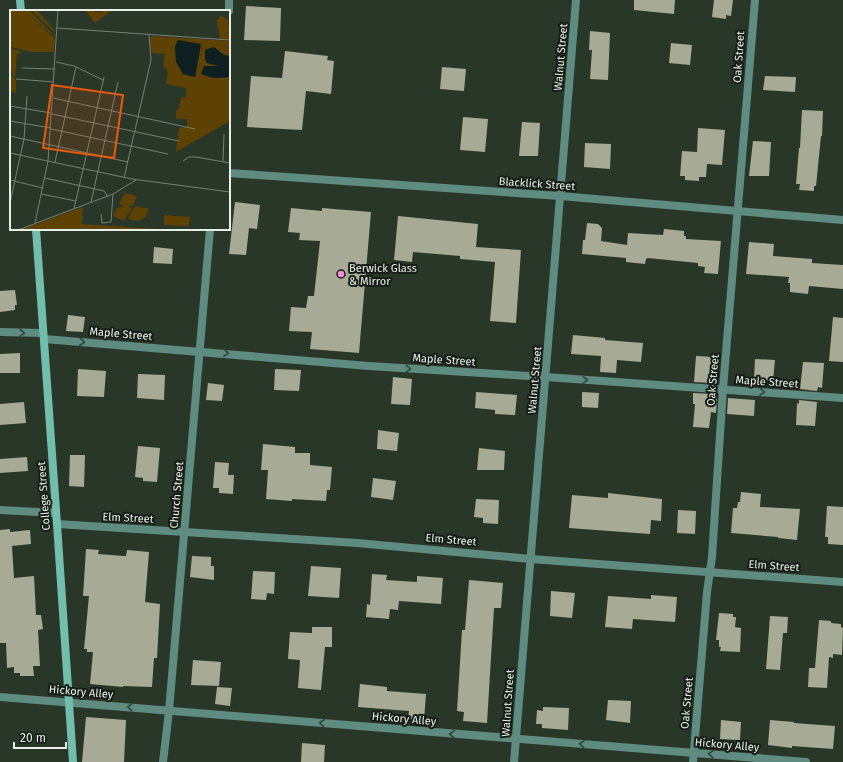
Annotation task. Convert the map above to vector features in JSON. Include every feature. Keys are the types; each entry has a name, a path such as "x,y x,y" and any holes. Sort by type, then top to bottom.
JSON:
{"main road":[{"path":"20,0 21,10"},
{"name":"College Street","path":"36,230 72,762"}],"street":[{"path":"229,10 230,0"},
{"name":"Walnut Street","path":"514,762 576,0"},
{"name":"Oak Street","path":"693,762 707,592 712,557 723,389 755,0"},
{"name":"Blacklick Street","path":"230,173 560,196 843,220"},
{"name":"Church Street","path":"163,762 185,532 210,230"},
{"name":"Maple Street","path":"0,332 369,366 843,398"},
{"path":"0,510 56,512"},
{"name":"Elm Street","path":"57,524 357,543 531,559 843,582"},
{"name":"Hickory Alley","path":"0,696 806,762"}],"building":[{"path":"634,0 675,0 674,14 634,10"},
{"path":"714,0 733,0 731,16 726,15 726,19 712,17"},
{"path":"246,6 281,8 280,41 244,40"},
{"path":"590,31 610,33 608,80 590,79 592,50 589,50"},
{"path":"671,43 692,45 690,65 669,63"},
{"path":"285,51 328,56 327,60 334,61 331,94 306,91 302,130 247,127 251,76 282,78"},
{"path":"442,67 466,69 464,91 440,89"},
{"path":"765,76 796,77 795,92 763,90"},
{"path":"802,110 823,111 822,136 816,186 814,186 814,191 799,190 800,184 796,184"},
{"path":"463,117 488,119 485,152 460,150"},
{"path":"522,122 540,123 538,156 519,156"},
{"path":"698,128 725,130 722,165 707,164 706,177 699,177 699,181 685,180 685,176 680,176 682,151 697,152"},
{"path":"753,141 771,142 769,176 749,176"},
{"path":"585,143 611,144 610,169 584,167"},
{"path":"235,202 260,205 257,229 249,228 246,255 229,254"},
{"name":"Berwick Glass & Mirror","path":"291,208 322,211 322,208 371,212 359,353 310,349 312,332 289,331 291,307 306,308 308,296 314,296 320,241 299,240 300,233 288,232"},
{"path":"398,216 478,224 476,247 521,250 516,323 490,321 495,262 460,259 460,256 413,252 412,262 394,260"},
{"path":"587,223 598,224 602,228 601,241 627,245 628,233 663,235 664,229 684,231 684,236 686,236 686,239 721,241 718,274 704,273 705,267 698,266 698,263 648,258 646,259 645,264 626,262 626,258 582,254 583,240 585,240"},
{"path":"749,242 774,244 773,256 812,259 812,263 843,265 843,289 809,286 808,294 790,292 790,283 788,283 789,277 746,274"},
{"path":"154,247 173,249 172,264 153,263"},
{"path":"15,290 17,305 15,305 15,310 0,312 0,291"},
{"path":"68,315 85,317 83,332 66,331"},
{"path":"833,317 843,318 843,362 829,361"},
{"path":"573,335 605,338 605,340 643,343 641,362 617,360 616,373 600,372 601,356 571,354"},
{"path":"20,353 20,373 0,373 0,354"},
{"path":"696,356 715,357 712,383 694,382"},
{"path":"755,359 775,360 773,381 754,379"},
{"path":"803,362 824,363 822,388 818,387 817,391 800,389"},
{"path":"78,369 106,371 104,397 77,396"},
{"path":"275,369 301,370 299,391 274,390"},
{"path":"138,374 165,375 164,400 137,398"},
{"path":"393,377 412,379 410,405 391,404"},
{"path":"208,383 224,385 222,401 206,400"},
{"path":"476,392 517,395 515,415 495,414 495,410 475,408"},
{"path":"582,392 599,393 598,408 582,407"},
{"path":"693,393 711,394 712,397 717,397 716,413 711,412 709,428 693,427 695,404 693,404"},
{"path":"728,398 755,400 754,416 727,414"},
{"path":"799,400 817,402 815,426 796,425 797,403 799,404"},
{"path":"24,402 26,423 0,425 0,404"},
{"path":"378,430 399,433 397,451 377,449"},
{"path":"263,444 295,447 295,453 310,453 310,465 332,467 330,490 327,490 326,501 266,499 268,470 261,470"},
{"path":"138,446 160,448 157,482 143,481 143,478 135,477"},
{"path":"479,448 505,451 504,470 477,470"},
{"path":"70,455 85,455 84,487 69,486"},
{"path":"27,457 28,471 0,473 0,459"},
{"path":"215,462 229,463 228,475 234,475 233,494 219,493 219,488 213,488"},
{"path":"373,478 396,481 393,500 371,497"},
{"path":"741,492 761,494 760,507 800,509 797,540 731,533 733,508 737,508 738,502 740,502"},
{"path":"608,493 662,499 661,521 651,520 650,534 569,528 572,495 608,498"},
{"path":"476,499 499,500 498,524 483,523 483,518 474,517"},
{"path":"827,506 843,507 843,545 828,544 828,537 825,537"},
{"path":"678,510 696,511 695,534 677,533"},
{"path":"10,529 10,532 30,530 31,544 12,546 14,578 34,576 36,615 41,615 43,629 38,630 40,666 33,666 34,676 20,676 20,673 14,673 14,667 7,668 6,643 0,643 0,530"},
{"path":"86,549 99,550 98,554 124,556 126,556 127,550 149,552 145,602 160,604 157,658 154,658 152,687 123,687 90,684 93,652 87,652 87,649 84,649 89,596 83,596"},
{"path":"192,556 211,557 211,566 214,566 214,580 190,577"},
{"path":"311,566 341,568 339,598 308,596"},
{"path":"253,571 275,572 274,594 267,593 266,600 251,599"},
{"path":"372,574 387,575 386,580 417,582 417,576 443,578 441,604 399,601 398,610 390,609 389,619 366,617 367,604 370,605"},
{"path":"469,580 503,583 501,608 494,608 487,723 463,721 464,712 457,711 462,630 465,630"},
{"path":"551,591 575,593 572,618 550,616"},
{"path":"651,595 677,597 675,622 633,619 632,629 605,627 608,596 651,599"},
{"path":"719,613 733,614 733,617 736,617 735,627 741,628 740,652 720,651 721,647 719,647 719,640 716,640"},
{"path":"770,616 788,617 787,633 783,633 780,670 766,669"},
{"path":"819,620 841,624 841,627 843,628 842,655 833,654 833,658 829,657 827,688 808,687 809,668 815,668"},
{"path":"312,627 332,627 332,647 325,647 321,690 298,688 300,660 288,659 290,632 312,633"},
{"path":"193,660 221,662 219,686 191,685"},
{"path":"360,684 387,687 387,691 426,694 424,720 408,719 409,711 358,707"},
{"path":"217,687 232,688 230,706 215,704"},
{"path":"608,700 631,701 630,723 606,720"},
{"path":"543,707 569,708 568,730 542,728 542,724 536,724 537,710 543,711"},
{"path":"86,717 126,720 124,762 82,762"},
{"path":"721,720 741,722 740,740 720,739"},
{"path":"770,720 835,726 833,749 792,746 792,748 768,745"},
{"path":"302,743 325,745 324,762 301,762"}],"place":[{"name":"Berwick Glass & Mirror","path":"341,274"}]}
